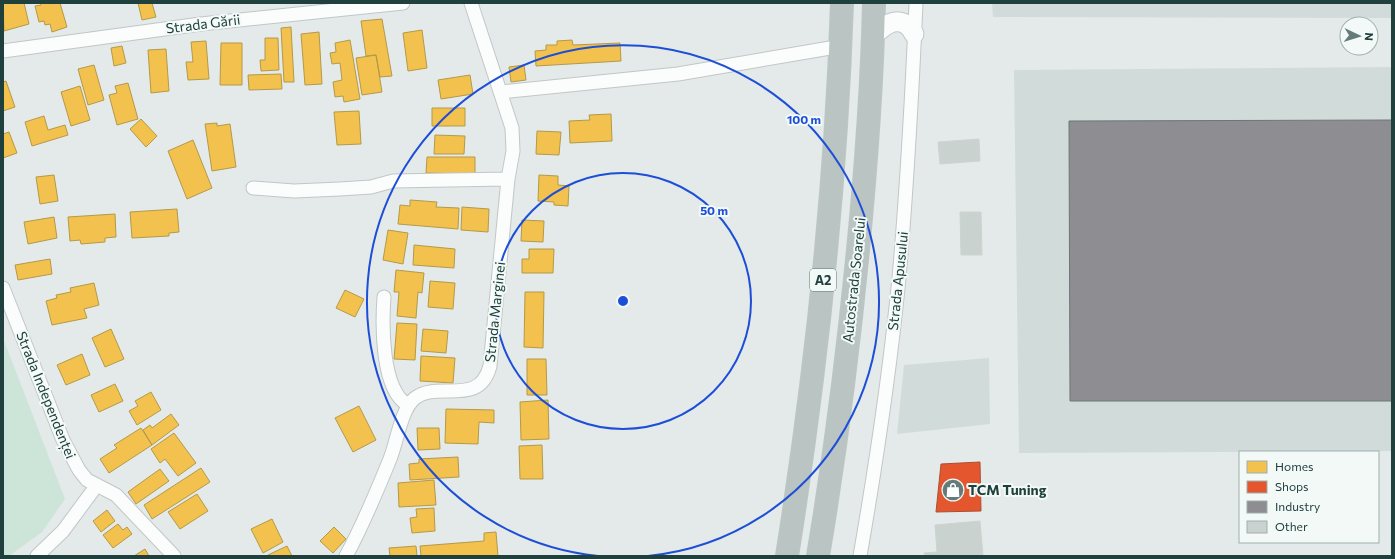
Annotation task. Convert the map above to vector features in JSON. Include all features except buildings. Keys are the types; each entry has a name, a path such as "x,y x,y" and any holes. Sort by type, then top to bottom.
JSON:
{"highway":[{"name":"A2","path":"787,556 811,388 835,140 842,3"},
{"name":"Autostrada Soarelui","path":"818,556 841,400 854,292 872,81 874,3"}],"main road":[{"path":"831,3 829,90 835,140"},
{"path":"872,81 883,3"},
{"path":"880,30 893,22 900,22 906,24 914,34"}],"street":[{"name":"Strada Gării","path":"3,51 193,24 338,6 403,3"},
{"name":"Strada Marginei","path":"408,405 416,397 426,393 463,390 477,386 488,375 508,178 514,141 512,128 471,3"},
{"name":"Strada Apusului","path":"860,556 883,407 899,279 907,188 916,3"},
{"path":"500,92 678,74 830,48"},
{"path":"253,188 294,191 371,187 394,181 508,178"},
{"name":"Strada Independenței","path":"3,288 63,440 79,470 87,480 116,495 174,556"},
{"path":"346,556 391,459 408,405 398,396 385,355 383,329 384,297"},
{"path":"37,556 63,531 97,486"}],"shaded area":[{"path":"992,3 1392,3 1392,18 1379,18 1379,16 1339,16 1339,18 993,17"},
{"path":"1392,67 1392,451 1019,453 1014,70"},
{"path":"989,358 990,424 897,434 904,365"}],"green space":[{"path":"3,338 65,499 42,532 9,556 3,556"}],"place":[{"name":"TCM Tuning","path":"953,490"}]}
